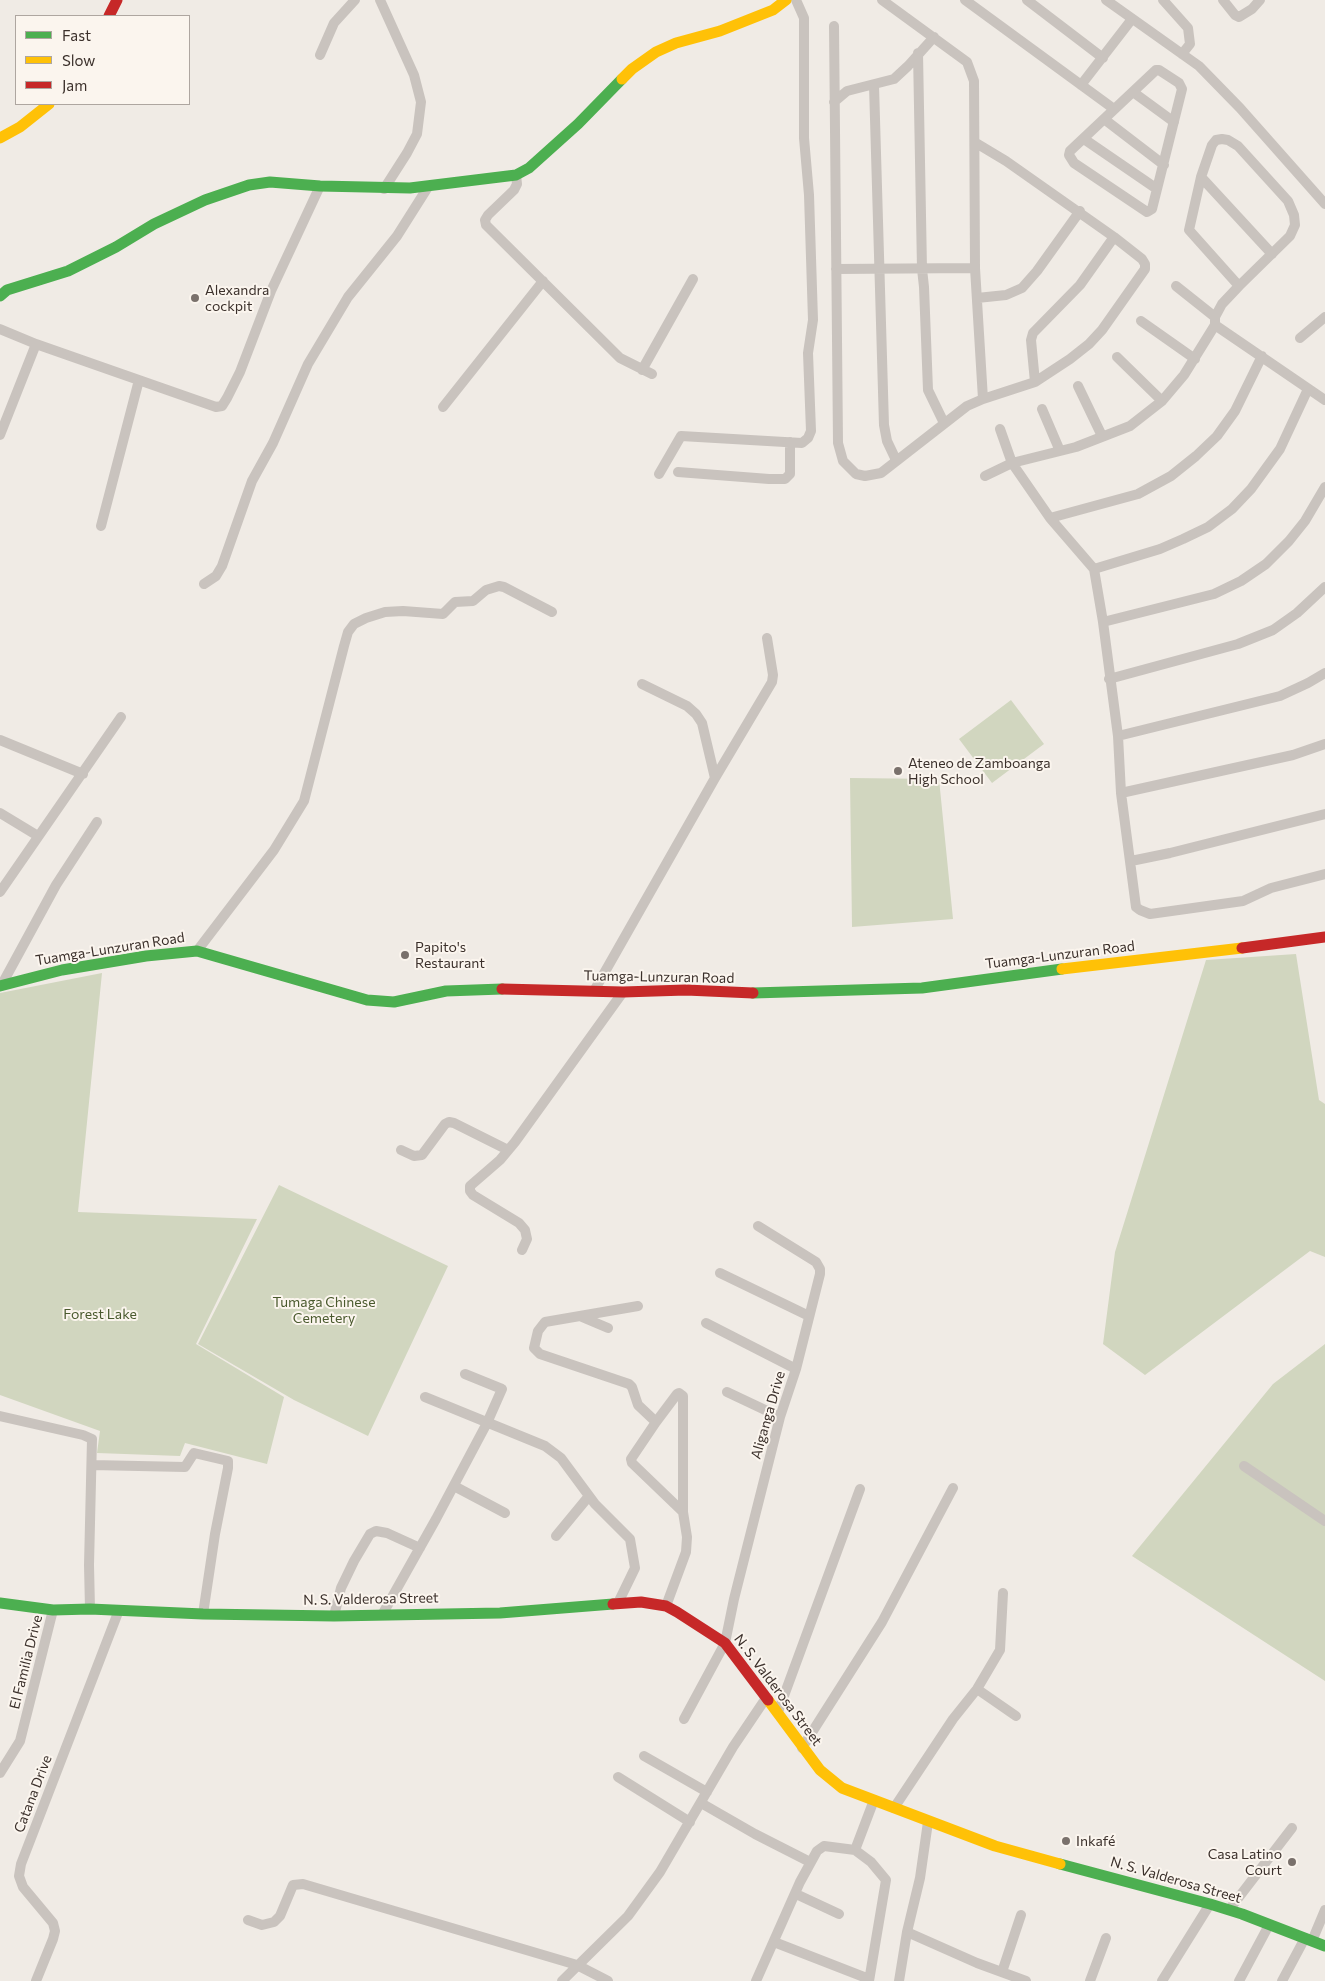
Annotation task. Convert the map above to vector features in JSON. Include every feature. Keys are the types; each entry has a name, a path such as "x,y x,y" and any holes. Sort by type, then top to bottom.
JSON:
{"street":[{"path":"110,15 117,0"},
{"path":"320,55 334,23 354,0"},
{"path":"380,0 414,75 421,102 417,134 384,189"},
{"path":"0,296 8,290 21,285 68,271 116,247 154,224 205,200 249,185 270,182 384,189 428,187 516,175 529,168 578,124 632,69 656,52 676,43 720,31 773,10 786,0"},
{"path":"658,474 681,436 802,442 808,438 811,431 808,353 813,320 809,195 804,138 804,18 796,0"},
{"path":"882,0 967,62 971,69 974,81 976,143 975,268 983,399"},
{"path":"965,0 1114,109"},
{"path":"1027,0 1103,58"},
{"path":"1106,0 1199,66 1240,108 1325,204"},
{"path":"1163,0 1188,28 1190,44 1182,54"},
{"path":"1223,0 1235,15 1239,17 1252,9 1260,0"},
{"path":"1081,85 1132,19"},
{"path":"834,26 838,443 843,461 856,474 865,476 880,472 967,406 1035,382 1089,344 1102,330 1145,269 1144,262 1114,237 1006,161 976,143"},
{"path":"834,102 847,91 894,79 934,37"},
{"path":"918,53 922,269 928,390 944,423"},
{"path":"1157,69 1181,84 1182,92 1152,209 1147,212 1142,211 1069,158 1070,151 1133,92 1157,69"},
{"path":"874,85 884,425 887,441 896,460"},
{"path":"1133,92 1174,122"},
{"path":"0,138 20,127 48,105"},
{"path":"1104,119 1164,164"},
{"path":"1084,139 1157,190"},
{"path":"985,476 1012,463 1076,447 1130,426 1162,401 1195,359 1222,304 1290,236 1295,224 1294,215 1288,201 1238,146 1228,140 1216,140 1212,145 1202,176 1189,230 1239,286"},
{"path":"516,175 517,184 514,190 488,215 485,222 490,230 620,358 652,374"},
{"path":"1202,176 1272,254"},
{"path":"0,329 36,344 216,407 222,406 240,372 270,291 320,186"},
{"path":"204,584 216,576 222,566 252,482 273,443 308,364 348,297 397,236 428,187"},
{"path":"977,298 1006,295 1022,288 1037,271 1080,212"},
{"path":"1035,382 1031,340 1033,333 1080,285 1114,237"},
{"path":"836,269 975,268"},
{"path":"642,370 694,279"},
{"path":"443,407 543,281"},
{"path":"1176,286 1215,321 1325,400"},
{"path":"1300,338 1325,317"},
{"path":"1141,321 1195,359"},
{"path":"0,435 36,344"},
{"path":"1117,356 1162,401"},
{"path":"1050,518 1138,494 1171,476 1217,436 1235,411 1262,356"},
{"path":"101,526 139,380"},
{"path":"1078,386 1102,436"},
{"path":"1094,568 1160,549 1208,527 1232,509 1251,489 1280,449 1308,389"},
{"path":"1042,408 1060,451"},
{"path":"1000,429 1012,463 1050,518 1094,568 1118,736 1121,793 1136,907 1150,914 1243,901 1271,888 1325,874"},
{"path":"678,472 786,479 790,474 790,442"},
{"path":"1103,622 1214,594 1241,581 1266,564 1289,541 1305,521 1325,487"},
{"path":"197,950 274,850 304,801 344,646 348,632 354,624 385,612 403,611 443,614 455,602 473,601 486,590 498,586 504,587 552,612"},
{"path":"1109,679 1238,644 1273,630 1297,613 1325,587"},
{"path":"594,991 714,778 772,682 773,675 767,638"},
{"path":"1118,736 1280,696 1325,673"},
{"path":"642,684 687,706 696,714 702,723 714,778"},
{"path":"0,892 38,836 84,774 121,717"},
{"path":"0,740 84,774"},
{"path":"1121,793 1293,755 1325,744"},
{"path":"0,813 38,836"},
{"path":"1131,861 1325,814"},
{"path":"0,986 56,885 97,822"},
{"name":"Tuamga-Lunzuran Road","path":"0,986 62,970 146,956 197,950 367,1000 394,1002 446,990 509,989 623,992 686,990 769,994 922,988 1325,937"},
{"path":"522,1250 527,1240 526,1230 474,1195 470,1191 470,1186 500,1160 508,1150 623,992"},
{"path":"401,1150 414,1156 422,1155 445,1124 449,1122 508,1150"},
{"name":"Aliganga Drive","path":"684,1719 725,1643 734,1599 780,1417 796,1369 820,1274 818,1264 758,1226"},
{"path":"720,1273 809,1316"},
{"path":"638,1306 545,1322 538,1331 534,1348 540,1354 629,1384 638,1405 656,1422"},
{"path":"581,1317 608,1328"},
{"path":"706,1323 796,1369"},
{"path":"382,1615 454,1486 502,1389 465,1374"},
{"path":"727,1392 780,1417"},
{"path":"666,1606 686,1552 687,1537 683,1512 681,1394 677,1394 631,1459 632,1463 683,1512"},
{"path":"425,1398 545,1446 561,1458 589,1496 630,1538 635,1568 618,1603"},
{"path":"0,1416 89,1437 92,1442 89,1565 90,1609"},
{"path":"92,1465 185,1467 194,1453 228,1461 214,1534 203,1614"},
{"path":"1244,1466 1325,1522"},
{"path":"454,1486 505,1513"},
{"path":"802,1748 882,1622 953,1488"},
{"path":"778,1712 860,1489"},
{"path":"556,1536 589,1496"},
{"path":"334,1616 341,1588 370,1534 376,1531 387,1533 420,1548"},
{"path":"894,1808 953,1719 977,1689 1000,1650 1004,1593"},
{"name":"N. S. Valderosa Street","path":"0,1604 53,1610 90,1609 203,1614 334,1616 500,1613 641,1602 666,1606 725,1643 778,1712 802,1748 820,1770 842,1788 995,1846 1210,1904 1325,1946"},
{"name":"El Familia Drive","path":"0,1773 20,1741 53,1610"},
{"name":"Catana Drive","path":"36,1981 55,1931 53,1923 23,1887 19,1876 21,1864 119,1610"},
{"path":"977,1689 1016,1716"},
{"path":"562,1981 628,1916 660,1872 733,1747 766,1698"},
{"path":"644,1756 707,1792"},
{"path":"618,1777 690,1822"},
{"path":"855,1850 874,1800"},
{"path":"700,1803 810,1862"},
{"path":"898,1981 920,1878 928,1822"},
{"path":"1229,1910 1292,1828"},
{"path":"756,1981 810,1862 817,1850 824,1846 855,1850 871,1862 886,1880 869,1980 774,1942"},
{"path":"248,1920 262,1925 274,1922 280,1916 293,1885 303,1884 577,1965 608,1981"},
{"path":"796,1894 839,1914"},
{"path":"1162,1981 1210,1904"},
{"path":"1282,1981 1325,1910"},
{"path":"1005,1976 1021,1915"},
{"path":"1239,1981 1269,1925"},
{"path":"907,1932 1005,1976 1026,1981"},
{"path":"1090,1981 1106,1938"}],"green space":[{"path":"1011,700 1044,744 992,783 959,739"},
{"path":"850,778 939,779 953,919 852,927"},
{"path":"1296,954 1319,1100 1325,1104 1325,1257 1310,1251 1145,1375 1103,1344 1115,1252 1206,960"},
{"name":"Forest Lake","path":"102,973 78,1212 257,1219 196,1344 284,1397 267,1464 185,1443 180,1456 97,1453 100,1431 0,1395 0,993"},
{"name":"Tumaga Chinese Cemetery","path":"279,1185 448,1266 368,1436 294,1400 198,1344"},
{"path":"1325,1344 1325,1681 1132,1556 1273,1384"}],"traffic: fast":[{"path":"0,296 7,290 68,271 116,247 154,224 205,200 249,185 270,182 320,186 410,188 516,175 529,168 578,124 622,79"},
{"path":"0,986 62,970 146,956 197,951 367,1000 394,1002 446,991 502,989"},
{"path":"753,993 922,988 1062,969"},
{"path":"0,1603 53,1610 90,1609 203,1614 334,1616 500,1613 613,1604"},
{"path":"1060,1864 1210,1904 1242,1914 1325,1946"}],"traffic: slow":[{"path":"622,79 632,69 656,52 676,43 720,31 773,10 786,0"},
{"path":"0,138 20,127 48,105"},
{"path":"1062,969 1242,948"},
{"path":"768,1700 820,1770 842,1788 995,1846 1060,1864"}],"traffic: jam":[{"path":"110,15 117,0"},
{"path":"1242,948 1325,937"},
{"path":"502,989 623,992 686,990 753,993"},
{"path":"613,1604 641,1602 666,1606 677,1612 725,1643 768,1700"}],"place":[{"name":"Alexandra cockpit","path":"195,298"},
{"name":"Ateneo de Zamboanga High School","path":"898,771"},
{"name":"Papito's Restaurant","path":"405,955"},
{"name":"Inkafé","path":"1066,1841"},
{"name":"Casa Latino Court","path":"1292,1862"}]}
